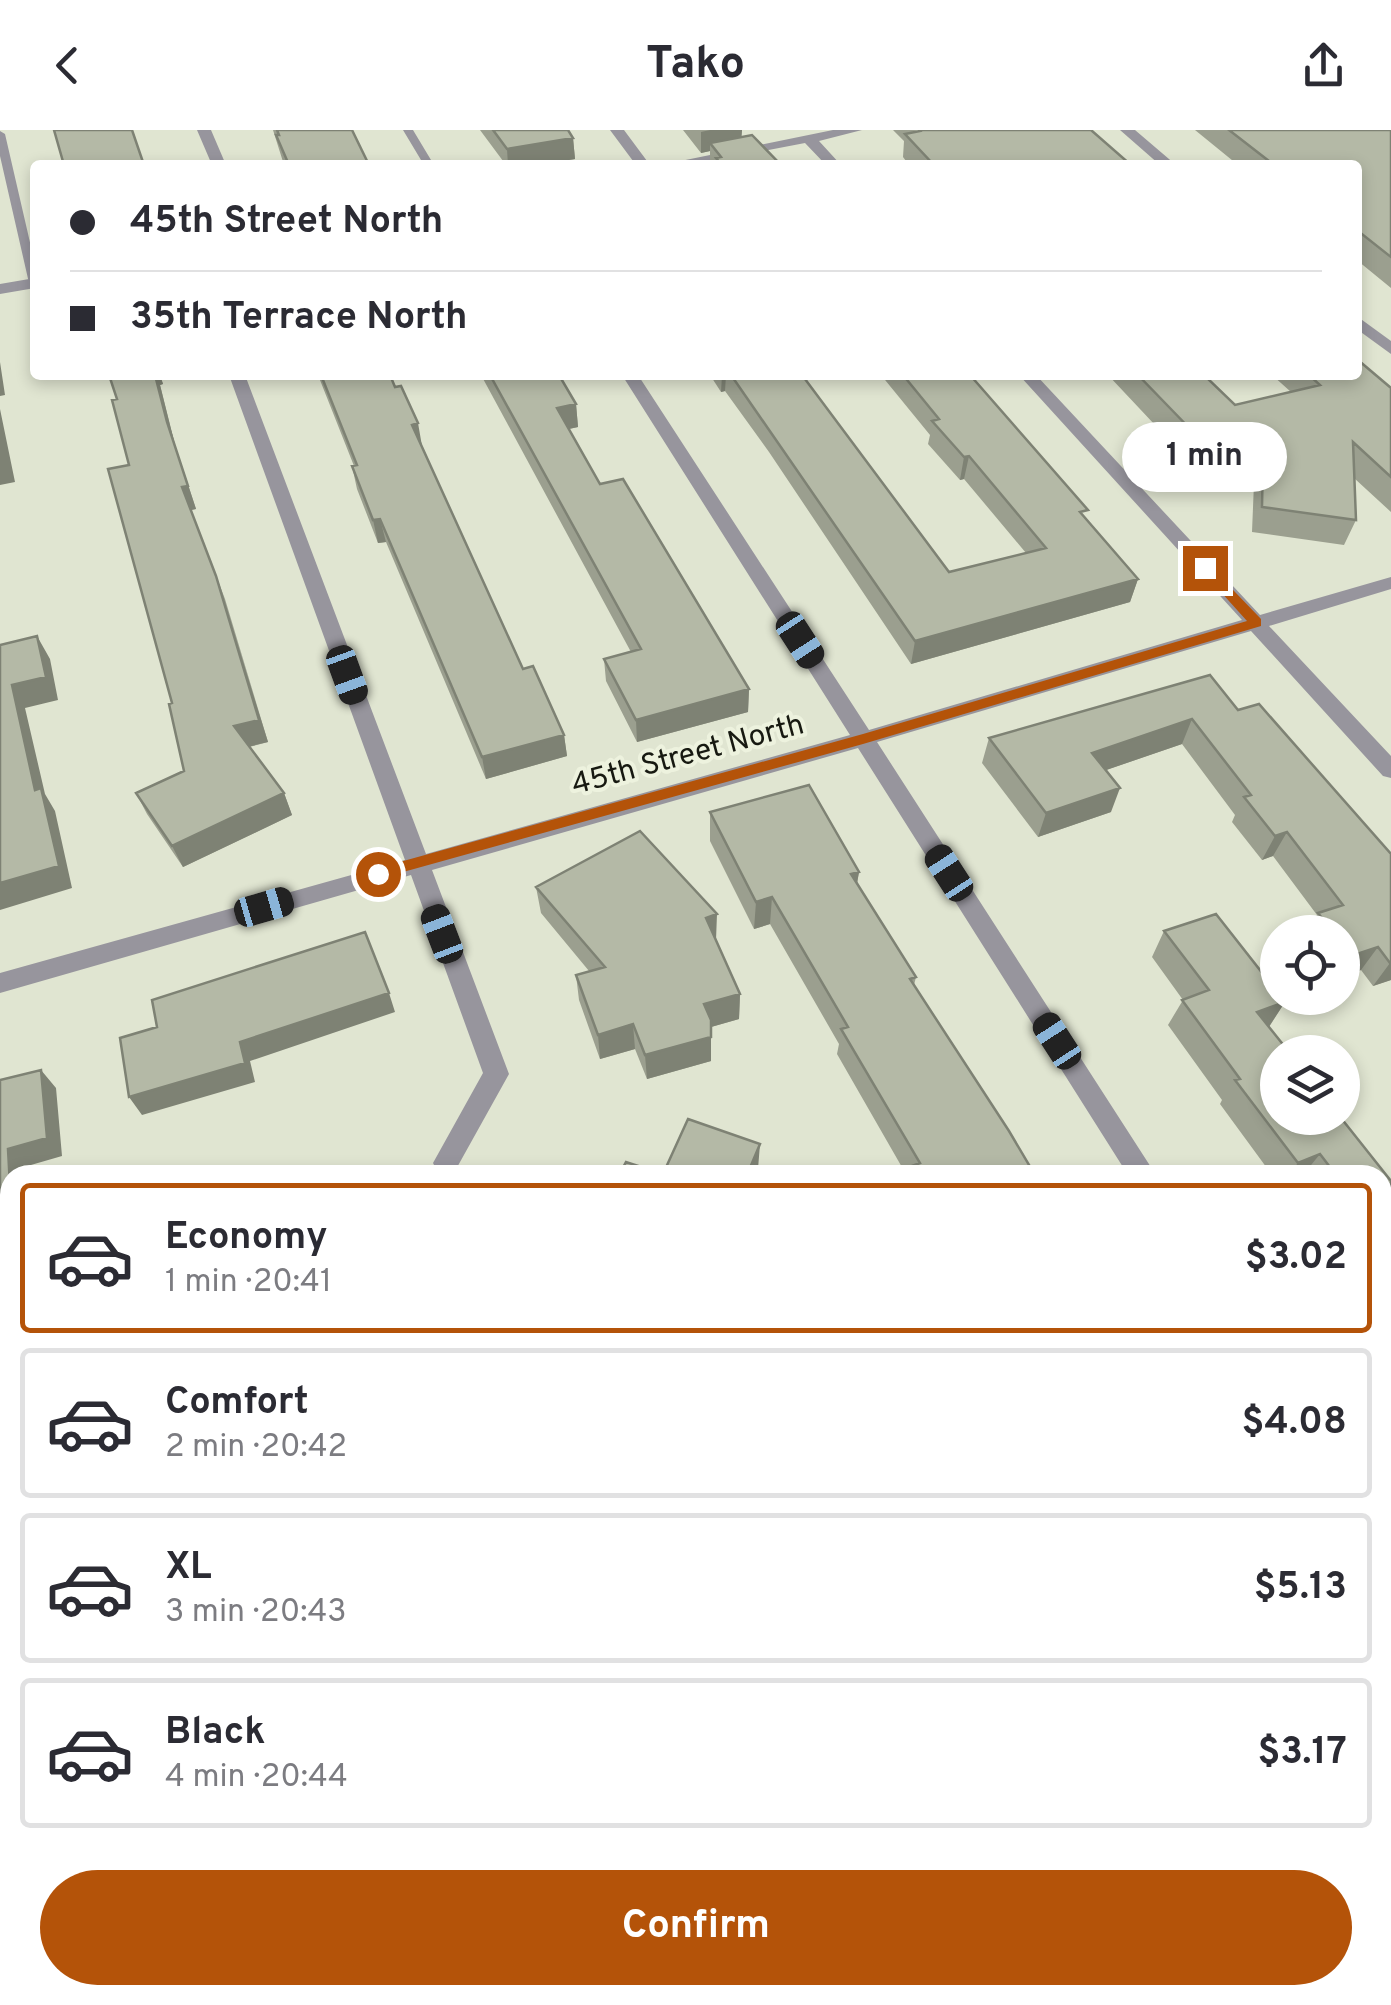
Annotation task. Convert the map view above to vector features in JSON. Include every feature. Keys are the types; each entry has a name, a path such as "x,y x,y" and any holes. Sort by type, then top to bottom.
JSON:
{"street":[{"path":"204,130 216,160"},
{"path":"617,130 640,160"},
{"path":"694,160 855,130"},
{"path":"1127,130 1163,160"},
{"path":"809,138 829,160"},
{"path":"0,289 30,284"},
{"path":"1362,325 1391,350"},
{"path":"240,380 496,1074 446,1163"},
{"path":"633,380 1137,1165"},
{"path":"1033,380 1391,770"},
{"name":"45th Street North","path":"0,984 863,739 1391,583"}],"lane":[{"path":"408,130 426,160"},
{"path":"0,134 30,265"}],"building":[{"path":"54,130 132,130 142,160 63,160"},
{"path":"277,130 352,130 367,160 287,160"},
{"path":"493,130 568,130 573,138 507,149"},
{"path":"1091,130 1125,160 929,160 905,134"},
{"path":"1229,130 1391,130 1391,257 1362,234 1362,160 1268,160"},
{"path":"752,135 776,160 718,160 721,157 710,143"},
{"path":"1362,363 1391,388 1391,477 1353,442 1356,520 1262,507 1263,459 1227,467 1143,380 1209,380 1235,405 1320,385 1314,380 1362,380"},
{"path":"111,380 156,380 188,486 182,487 216,576 259,720 234,726 284,793 172,846 136,793 184,771 169,704 172,703 108,469 129,465 112,400 117,399"},
{"path":"323,380 392,380 395,387 401,386 418,423 412,425 523,669 533,666 564,735 482,757 380,519 373,520 352,466 357,465"},
{"path":"493,380 562,380 576,404 557,408 600,484 623,479 749,689 636,720 604,659 641,649"},
{"path":"734,380 806,380 949,572 1046,548 969,456 964,457 932,421 939,419 907,380 974,380 1088,510 1080,512 1138,579 915,641"},
{"path":"37,636 46,677 12,685 35,790 41,788 59,866 0,883 0,645"},
{"path":"1210,675 1238,710 1259,704 1391,854 1391,963 1378,947 1360,953 1360,915 1320,915 1343,905 1287,832 1275,836 1244,797 1251,795 1192,719 1092,753 1120,788 1046,813 989,738"},
{"path":"809,785 859,872 851,874 916,977 910,979 1029,1165 915,1165 920,1163 841,1029 848,1027 772,897 756,902 710,812"},
{"path":"640,831 717,914 706,918 740,994 704,1004 711,1020 711,1037 645,1055 633,1024 598,1035 576,975 605,967 536,887"},
{"path":"1216,914 1260,970 1257,1012 1275,1035 1260,1035 1260,1113 1182,1000 1209,990 1164,931"},
{"path":"365,932 389,993 240,1042 245,1063 129,1097 120,1038 157,1027 152,1000"},
{"path":"41,1070 47,1138 8,1149 9,1165 0,1165 0,1080"},
{"path":"688,1119 760,1144 751,1165 667,1165"},
{"path":"1277,1135 1354,1135 1378,1165 1328,1165 1320,1154 1298,1163"}],"route":[{"path":"378,874 863,739 1256,622 1205,568"}]}
